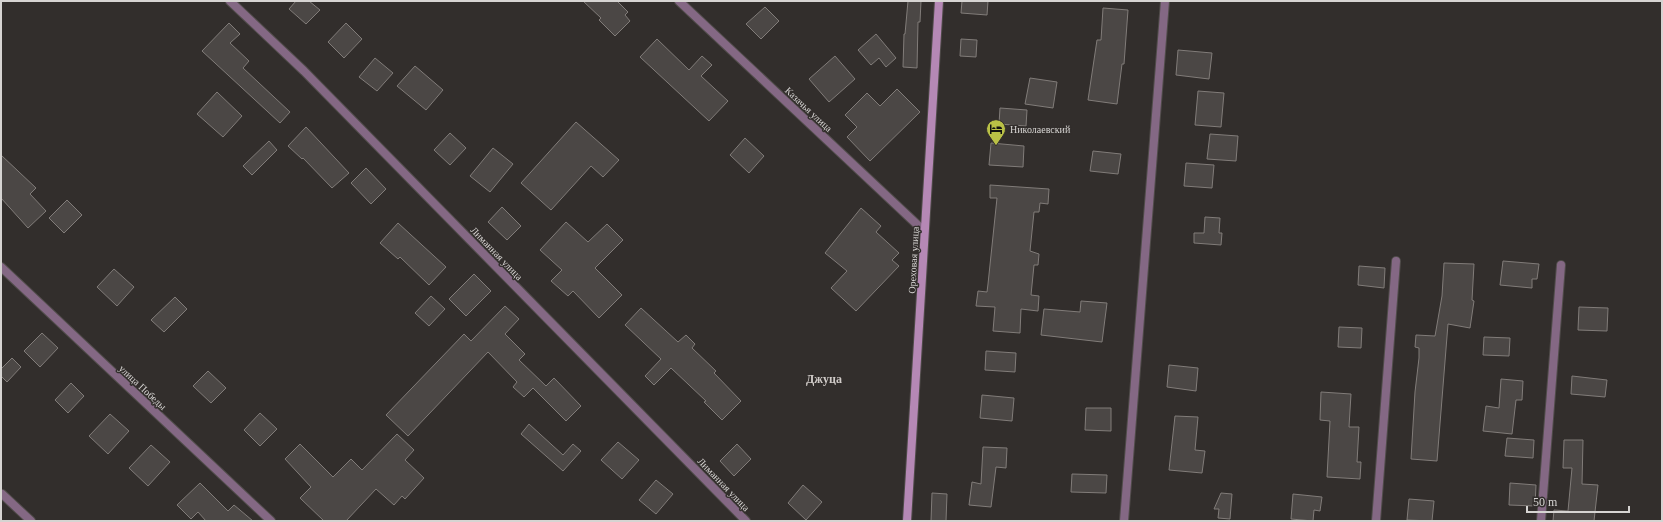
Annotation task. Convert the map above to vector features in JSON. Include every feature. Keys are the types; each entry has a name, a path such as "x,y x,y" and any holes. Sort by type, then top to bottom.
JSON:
{"main road":[{"name":"Ореховая улица","path":"907,521 939,1"}],"street":[{"name":"Лиманная улица","path":"230,1 304,71 746,521"},
{"name":"Казачья улица","path":"679,1 924,231"},
{"path":"1124,521 1165,1"},
{"path":"1376,521 1396,261"},
{"path":"1541,521 1560,265"},
{"name":"улица Победы","path":"1,267 272,521"},
{"path":"2,494 30,521"}],"building":[{"path":"296,1 309,1 320,10 306,24 289,9"},
{"path":"583,1 617,1 628,12 625,15 630,21 615,36 599,20 601,18"},
{"path":"908,1 921,1 920,22 918,22 917,68 903,67 904,34"},
{"path":"962,1 988,1 987,15 961,13"},
{"path":"765,7 779,21 761,39 746,24"},
{"path":"1103,8 1128,10 1124,64 1122,64 1117,104 1088,100 1097,40 1101,40"},
{"path":"229,23 240,34 230,43 249,61 243,68 290,112 280,123 202,51"},
{"path":"346,23 362,39 344,58 328,42"},
{"path":"876,34 896,58 886,67 879,58 871,65 858,50"},
{"path":"657,39 689,70 702,56 712,65 701,76 728,101 709,121 640,57"},
{"path":"961,39 977,40 976,57 960,56"},
{"path":"1178,50 1212,53 1209,79 1176,75"},
{"path":"835,56 855,79 829,102 809,79"},
{"path":"375,58 393,73 377,91 359,77"},
{"path":"415,66 443,90 426,110 397,86"},
{"path":"1030,78 1057,82 1053,108 1025,104"},
{"path":"897,89 920,112 870,161 847,137 857,127 845,115 867,93 880,106"},
{"path":"1198,91 1224,93 1221,127 1195,125"},
{"path":"217,92 242,116 223,137 197,114"},
{"path":"1000,108 1027,110 1026,126 999,124"},
{"path":"576,122 619,160 603,177 591,166 551,210 521,183"},
{"path":"306,127 349,173 332,188 303,158 302,159 288,146"},
{"path":"450,133 466,148 450,165 434,150"},
{"path":"1210,134 1238,136 1236,161 1207,159"},
{"path":"745,138 764,156 749,173 730,155"},
{"path":"269,141 277,150 252,175 243,166"},
{"path":"991,143 1024,146 1023,167 989,165"},
{"path":"493,148 513,164 490,192 470,176"},
{"path":"1093,151 1121,154 1118,174 1090,171"},
{"path":"1,155 36,188 30,194 46,211 28,228 1,198"},
{"path":"1186,163 1214,165 1212,188 1184,186"},
{"path":"366,168 386,189 371,204 351,183"},
{"path":"990,185 1049,189 1048,204 1040,203 1039,212 1034,212 1030,251 1039,254 1038,265 1034,265 1031,295 1039,296 1038,311 1021,309 1020,333 993,331 995,307 976,306 978,291 987,292 988,284 997,198 990,198"},
{"path":"67,200 82,215 64,233 49,218"},
{"path":"502,207 521,226 507,240 488,222"},
{"path":"861,208 881,226 876,232 899,253 892,260 899,266 856,311 831,288 847,271 825,253"},
{"path":"1205,217 1220,218 1219,233 1222,233 1221,245 1194,243 1194,233 1204,233"},
{"path":"566,222 588,242 607,224 623,240 595,268 622,295 599,318 573,291 568,296 551,281 562,270 540,250"},
{"path":"398,223 446,267 429,285 400,257 398,259 380,243"},
{"path":"1503,261 1539,264 1537,279 1532,279 1532,288 1500,285"},
{"path":"1444,263 1474,264 1472,300 1474,301 1470,328 1448,324 1437,461 1411,459 1415,392 1419,358 1419,348 1415,347 1416,335 1435,336 1442,296"},
{"path":"1359,266 1385,268 1384,288 1358,285"},
{"path":"114,269 134,287 117,306 97,287"},
{"path":"474,274 491,291 466,316 449,299"},
{"path":"431,296 445,309 429,326 415,313"},
{"path":"175,297 187,309 164,332 151,320"},
{"path":"1081,301 1107,303 1102,342 1041,335 1044,309 1080,312"},
{"path":"505,306 519,319 505,334 525,354 519,360 546,386 554,378 581,406 566,421 533,388 524,397 513,387 517,382 488,352 408,436 386,415 464,334 471,341"},
{"path":"1579,307 1608,308 1607,331 1578,330"},
{"path":"641,308 678,342 686,335 695,344 692,348 716,371 714,373 741,401 722,420 704,402 706,401 671,368 654,385 645,376 661,359 625,325"},
{"path":"1339,327 1362,328 1361,348 1338,347"},
{"path":"42,333 58,348 40,367 24,351"},
{"path":"1484,337 1510,338 1509,356 1483,355"},
{"path":"986,351 1016,353 1015,372 985,370"},
{"path":"12,358 21,367 7,382 1,376 1,369"},
{"path":"1169,365 1198,368 1196,391 1167,387"},
{"path":"208,371 226,388 211,403 193,386"},
{"path":"1572,376 1607,380 1605,397 1571,394"},
{"path":"1501,379 1523,381 1522,400 1516,400 1512,434 1483,431 1486,406 1499,408"},
{"path":"71,383 84,396 68,413 55,400"},
{"path":"1321,392 1351,394 1349,427 1359,427 1357,462 1361,462 1360,479 1327,477 1330,421 1320,420"},
{"path":"982,395 1014,398 1012,421 980,418"},
{"path":"1086,408 1111,408 1111,431 1085,430"},
{"path":"260,413 277,429 260,446 244,430"},
{"path":"110,414 129,431 108,454 89,436"},
{"path":"1175,416 1198,417 1195,450 1205,451 1202,473 1169,470"},
{"path":"529,424 563,455 573,444 581,451 563,471 521,434"},
{"path":"397,434 414,450 405,460 424,478 405,499 402,496 394,505 376,489 346,521 324,521 300,498 311,487 285,459 300,444 333,477 351,459 362,470"},
{"path":"1507,438 1534,440 1533,458 1505,456"},
{"path":"1564,440 1583,440 1582,484 1598,485 1594,521 1553,521 1554,510 1568,511 1572,468 1563,468"},
{"path":"618,442 639,460 622,479 601,460"},
{"path":"737,444 751,459 734,476 720,461"},
{"path":"151,445 170,462 148,486 129,468"},
{"path":"983,447 1007,448 1006,468 996,467 991,507 969,505 972,482 981,484"},
{"path":"1072,474 1107,475 1106,493 1071,492"},
{"path":"656,480 673,494 656,514 639,500"},
{"path":"200,483 228,511 234,505 253,521 206,521 198,512 191,519 177,505"},
{"path":"1510,483 1536,485 1535,506 1509,505"},
{"path":"803,485 822,502 806,520 788,503"},
{"path":"932,493 947,494 946,521 931,521"},
{"path":"1221,493 1232,494 1230,519 1218,518 1219,509 1214,509"},
{"path":"1293,494 1322,497 1320,511 1314,510 1313,521 1291,519"},
{"path":"1409,499 1434,501 1432,521 1407,520"}],"place":[{"name":"Николаевский","path":"996,146"}],"district":[{"name":"Джуца","path":"824,379"}]}
